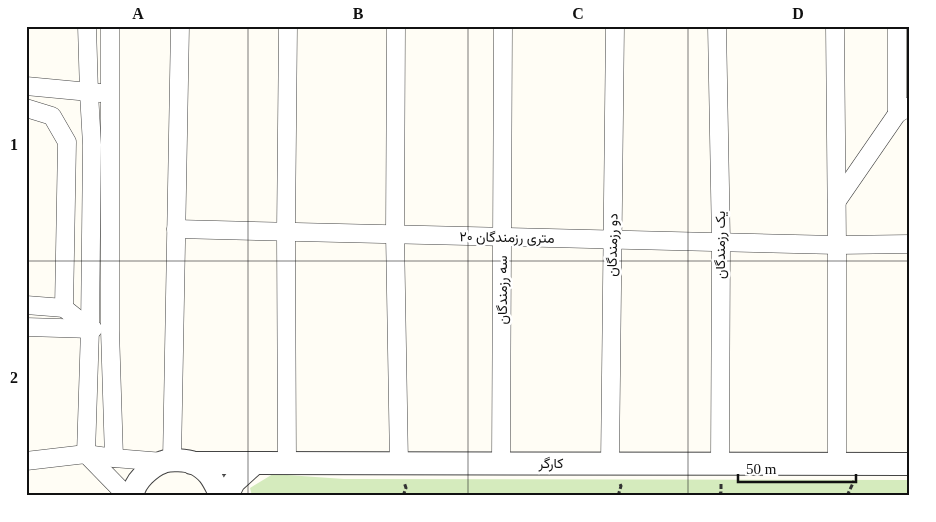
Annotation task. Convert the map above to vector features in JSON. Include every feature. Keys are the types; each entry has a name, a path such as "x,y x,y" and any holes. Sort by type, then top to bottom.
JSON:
{"street":[{"path":"87,26 92,145 90,329 86,454 127,496"},
{"path":"110,26 110,330 114,458"},
{"path":"176,461 176,229 180,26"},
{"path":"287,463 286,232 288,26"},
{"path":"396,26 395,234 399,463"},
{"name":"سه رزمندگان","path":"501,463 503,26"},
{"name":"دو رزمندگان","path":"610,463 615,26"},
{"name":"یک رزمندگان","path":"717,26 721,242 720,464"},
{"path":"835,26 837,464"},
{"path":"837,201 904,110 897,26"},
{"path":"26,86 89,93 111,93"},
{"path":"26,108 52,116 67,142 64,308"},
{"name":"۲۰ متری رزمندگان","path":"176,229 837,245 910,244"},
{"path":"26,305 64,308 90,329"},
{"path":"26,327 110,330"},
{"path":"26,461 86,454 114,458 176,461 210,474 219,492 219,496"},
{"path":"134,496 133,491 141,477 152,468 176,461"},
{"name":"کارگر","path":"176,461 255,463 910,464"},
{"path":"227,496 234,482 255,463"}],"green space":[{"path":"273,474 344,479 910,480 910,496 252,496 250,488"}]}
